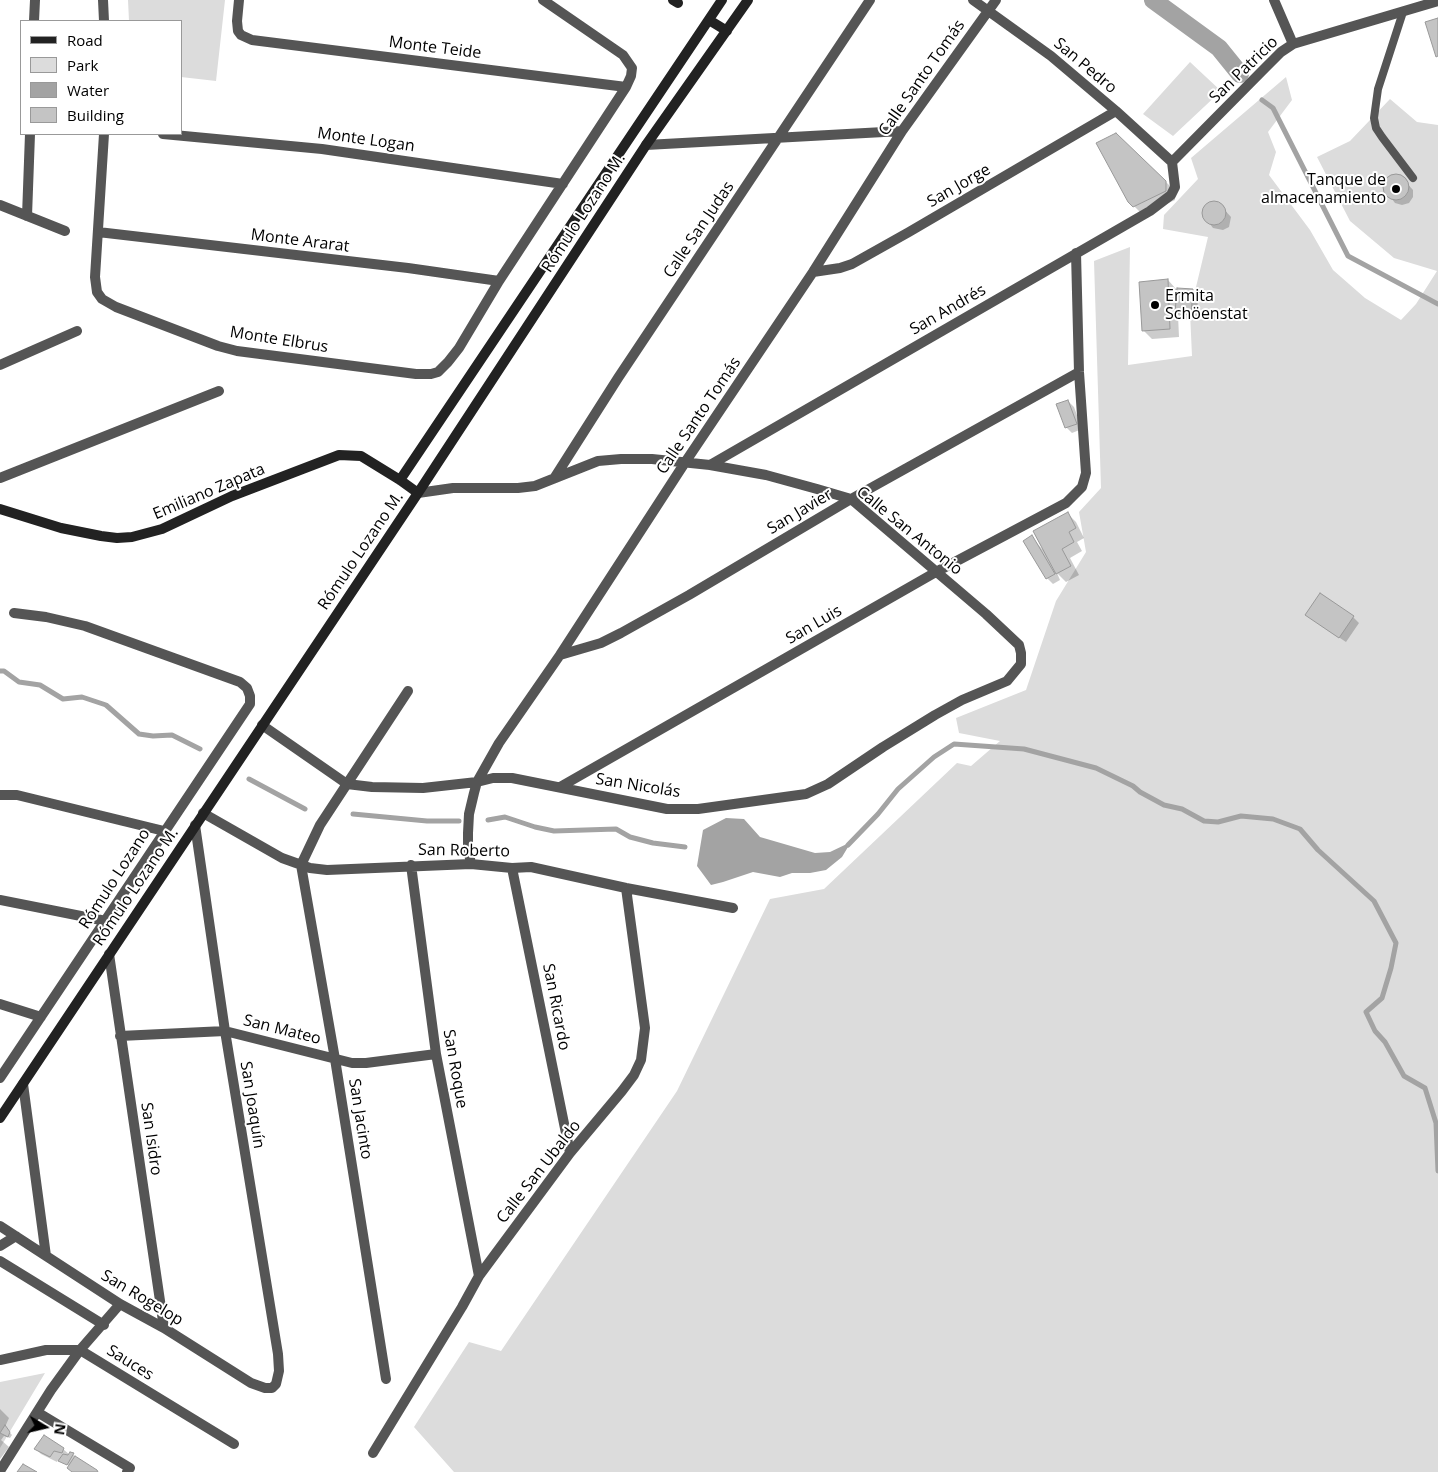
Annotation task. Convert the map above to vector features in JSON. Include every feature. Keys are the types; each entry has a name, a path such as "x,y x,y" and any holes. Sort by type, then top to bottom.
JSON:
{"street":[{"path":"34,20 35,0"},
{"path":"104,0 104,20"},
{"name":"Monte Teide","path":"240,0 237,26 241,35 252,40 626,87"},
{"path":"499,281 626,87 631,76 632,68 623,55 543,0"},
{"path":"400,480 722,0"},
{"name":"Rómulo Lozano M.","path":"0,1118 418,493 646,145 748,0"},
{"name":"Calle San Judas","path":"554,478 870,0"},
{"name":"San Pedro","path":"973,0 1051,56 1172,162"},
{"name":"Calle Santo Tomás","path":"471,864 468,848 469,814 477,782 499,743 560,655 686,461 813,272 902,131 996,0"},
{"path":"1274,0 1293,44"},
{"name":"San Patricio","path":"1172,162 1265,68 1293,44 1438,1"},
{"path":"709,20 727,31"},
{"name":"San Jorge","path":"813,272 840,268 852,264 1116,111"},
{"path":"646,145 902,131"},
{"path":"27,216 30,135"},
{"path":"98,232 104,135"},
{"name":"Monte Logan","path":"174,135 322,149 563,184"},
{"name":"San Andrés","path":"710,465 1150,211 1171,195 1175,187 1172,162"},
{"path":"0,206 65,231"},
{"name":"Monte Ararat","path":"98,232 408,268 499,281"},
{"name":"Monte Elbrus","path":"98,232 94,277 96,292 102,299 116,307 218,346 236,351 416,374 438,372 448,362 459,348 499,281"},
{"path":"1076,253 1079,372"},
{"path":"0,365 77,331"},
{"name":"San Luis","path":"560,787 936,572 1066,503 1082,487 1085,480 1086,463 1079,372"},
{"name":"San Javier","path":"560,655 602,643 622,634 851,499 1079,372"},
{"path":"0,478 219,391"},
{"name":"Emiliano Zapata","path":"0,509 61,528 117,538 132,537 162,529 232,496 339,455 361,456 418,493"},
{"name":"Calle San Antonio","path":"418,493 453,488 518,488 535,486 598,461 652,459 686,461 766,475 851,499 1013,638 1019,645 1021,664"},
{"name":"Rómulo Lozano","path":"0,1078 250,704 247,688 240,682 85,626 46,617 14,613"},
{"name":"San Nicolás","path":"262,725 347,784 372,788 423,788 477,782 493,778 512,778 667,809 698,809 806,794 828,784 935,715 962,700 1007,682 1021,664"},
{"path":"301,865 320,825 408,691"},
{"path":"0,795 17,795 164,831"},
{"name":"San Roberto","path":"203,813 282,858 301,865 327,870 471,864 512,868 531,867 626,888 733,908"},
{"name":"San Joaquín","path":"195,825 225,1031 278,1354 280,1371 276,1384 272,1388"},
{"name":"San Jacinto","path":"301,865 335,1058 386,1378"},
{"name":"San Roque","path":"411,865 436,1054 479,1276"},
{"name":"San Ricardo","path":"512,868 570,1153"},
{"name":"Calle San Ubaldo","path":"373,1453 479,1276 570,1153 622,1092 641,1060 645,1028 626,888"},
{"path":"0,900 106,920"},
{"name":"San Isidro","path":"109,954 164,1328"},
{"path":"0,1004 41,1018"},
{"name":"San Mateo","path":"120,1036 225,1031 352,1063 366,1064 436,1054"},
{"path":"24,1084 46,1256"},
{"name":"San Rogelop","path":"0,1226 120,1304 164,1328 251,1383 264,1388 272,1388"},
{"path":"0,1246 16,1236"},
{"path":"0,1261 104,1325"},
{"path":"0,1471 51,1390 80,1350 104,1325 120,1304"},
{"name":"Sauces","path":"0,1360 46,1350 80,1350 234,1444"},
{"path":"38,1412 130,1468 128,1472"}],"lane":[{"path":"1404,12 1378,89 1374,118 1376,128 1413,178"}],"green space":[{"path":"128,0 225,0 216,81 182,77 182,20 129,20"},
{"path":"1190,62 1221,91 1173,136 1143,114"},
{"path":"1286,77 1292,100 1268,132 1276,152 1269,175 1310,230 1333,270 1365,298 1401,320 1416,304 1437,271 1394,258 1350,221 1317,157 1350,141 1390,99 1417,122 1438,125 1438,1472 454,1472 414,1427 469,1342 501,1351 677,1091 770,899 824,889 957,763 971,766 1000,741 959,733 956,718 1026,690 1056,601 1086,552 1079,512 1101,488 1094,261 1130,247 1128,365 1192,356 1190,312 1208,237 1163,229 1164,215 1198,179 1191,158"},
{"path":"45,1373 0,1448 0,1382"}],"water":[{"path":"726,818 744,819 760,837 815,853 830,852 851,842 842,857 826,870 810,873 792,873 780,877 753,872 711,885 697,866 703,830"}],"building":[{"path":"1438,18 1438,56 1436,57 1425,22"},
{"path":"1116,133 1166,181 1166,191 1133,207 1128,202 1096,143"},
{"name":"Tanque de almacenamiento","path":"1396,174 1405,178 1409,187 1405,196 1396,200 1387,196 1383,187 1387,178"},
{"path":"1214,201 1223,204 1226,213 1223,222 1214,225 1205,222 1202,213 1205,204"},
{"name":"Ermita Schöenstat","path":"1168,279 1170,329 1142,331 1139,282"},
{"path":"1177,288 1193,289 1191,315 1175,313"},
{"path":"1068,400 1077,424 1065,428 1056,404"},
{"path":"1068,512 1076,528 1069,532 1074,542 1062,549 1071,566 1056,574 1033,531"},
{"path":"1032,535 1055,574 1046,579 1023,541"},
{"path":"1320,593 1354,616 1339,638 1305,615"},
{"path":"5,1425 10,1432 8,1437 0,1433"},
{"path":"44,1435 64,1448 62,1453 54,1451 50,1457 34,1449"},
{"path":"70,1452 74,1453 67,1465 58,1461 63,1454 68,1455"},
{"path":"75,1456 98,1472 72,1472 67,1468"},
{"path":"23,1464 37,1472 17,1472"}],"waterway":[{"path":"1153,0 1219,48 1240,74"},
{"path":"1262,100 1273,108 1348,256 1438,304"},
{"path":"0,671 4,671 19,682 40,685 63,699 82,697 106,705 139,734 153,736 172,735 200,749"},
{"path":"848,845 878,814 898,789 934,757 954,744 1024,749 1096,768 1133,786 1164,805 1182,809 1204,821 1218,822 1241,816 1273,819 1300,829 1318,850 1374,901 1396,943 1382,998 1366,1012 1375,1031 1385,1042 1404,1076 1425,1088 1436,1123 1438,1171"},
{"path":"249,779 305,809"},
{"path":"353,814 427,821 459,821"},
{"path":"488,820 505,817 554,831 616,829 630,837 653,843 685,847"}],"place":[{"name":"Tanque de almacenamiento","path":"1396,189"},
{"name":"Ermita Schöenstat","path":"1155,305"}]}
